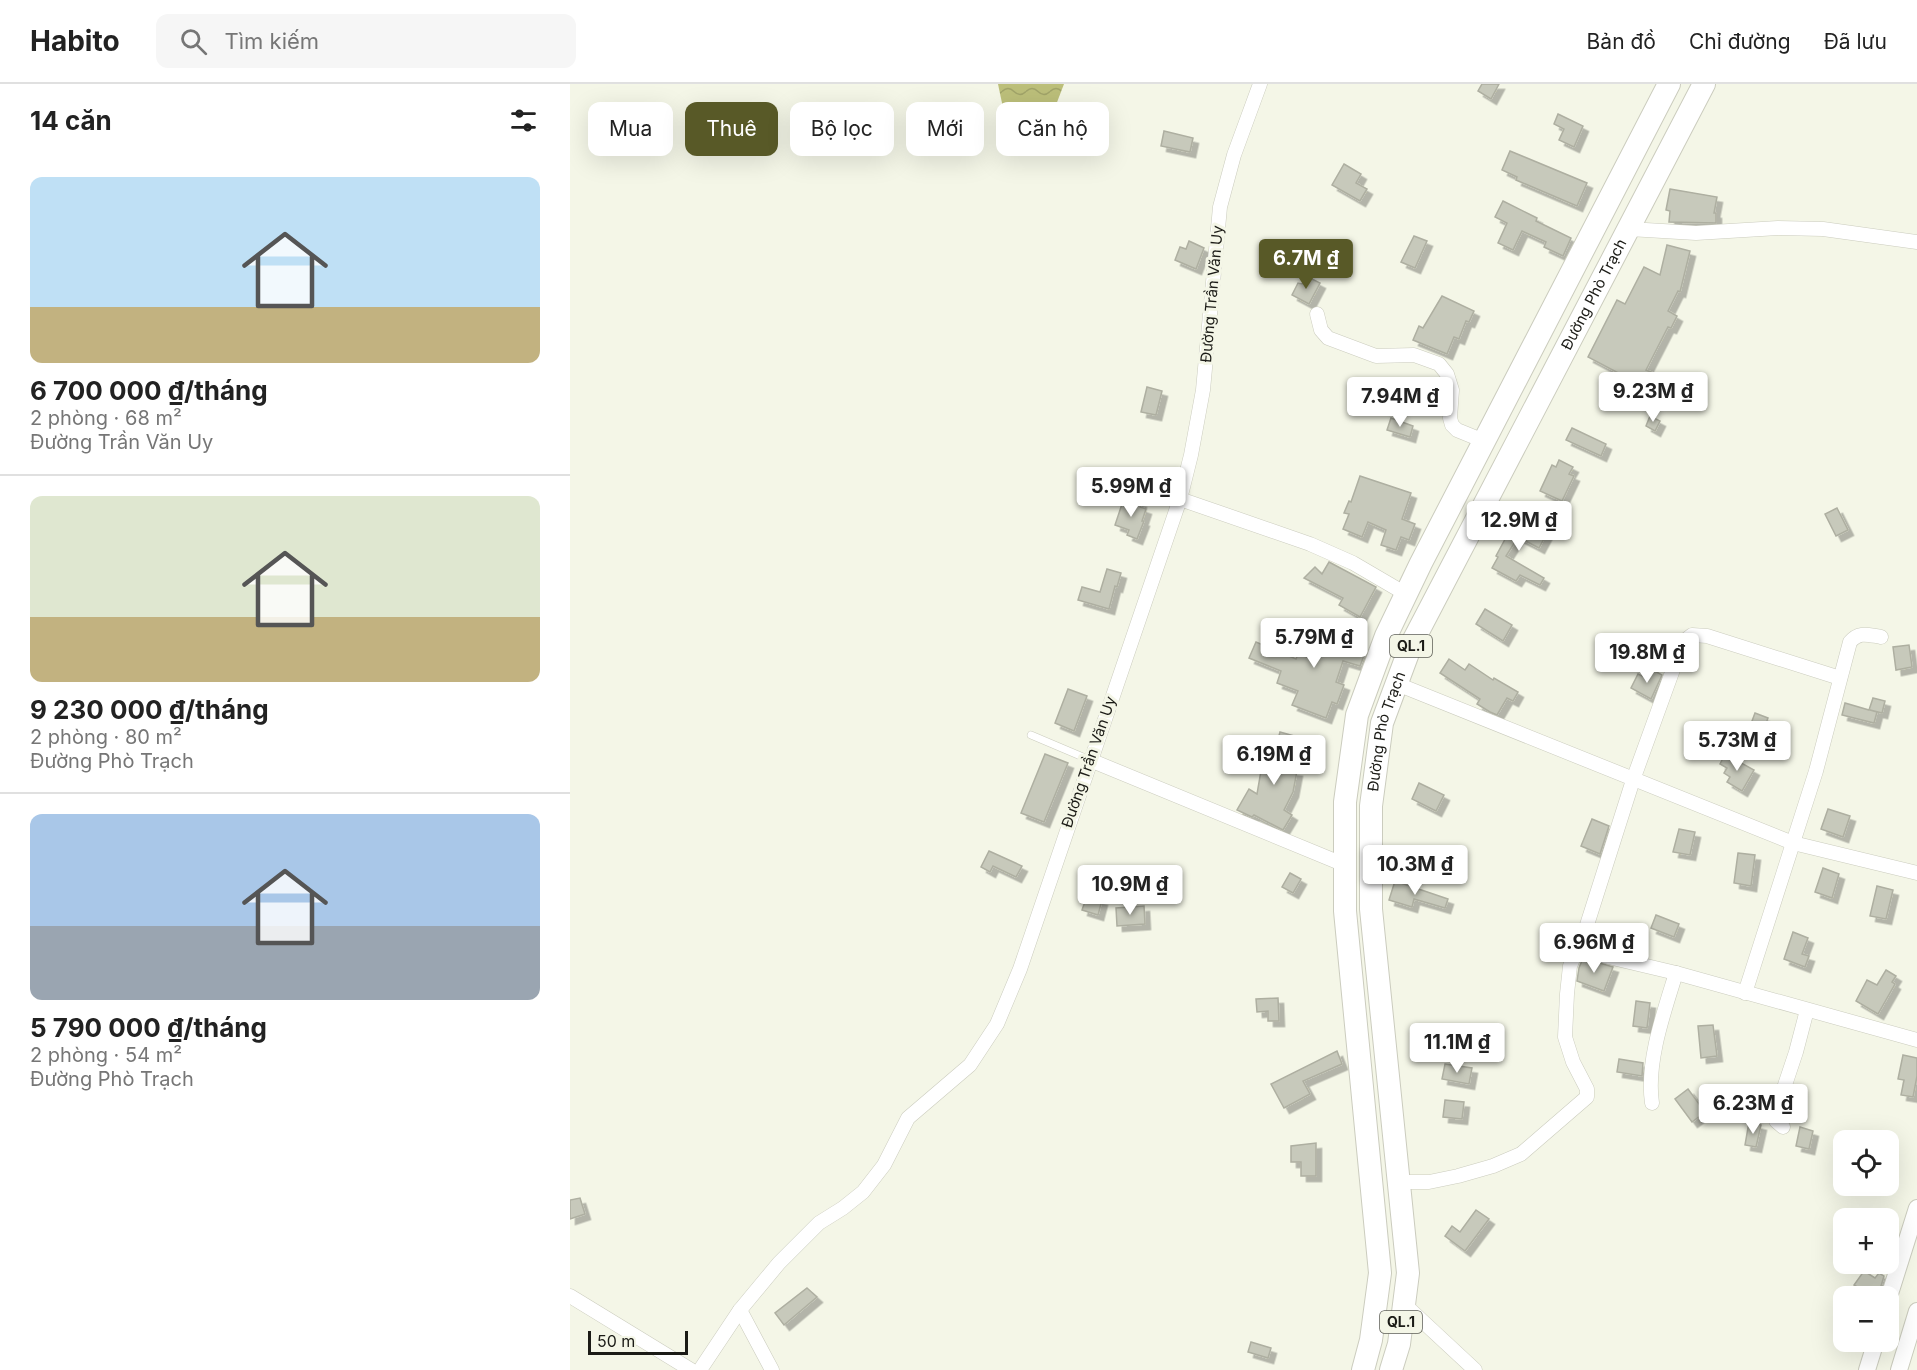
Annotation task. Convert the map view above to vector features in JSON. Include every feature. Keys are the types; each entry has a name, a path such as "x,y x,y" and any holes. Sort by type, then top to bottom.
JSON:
{"highway":[{"name":"Đường Phò Trạch","path":"1363,1370 1371,1340 1380,1273 1345,911 1345,802 1357,716 1386,636 1406,594 1669,84"},
{"name":"Đường Phò Trạch","path":"1404,1304 1408,1273 1371,909 1371,806 1382,723 1411,645 1704,84"},
{"name":"QL.1","path":"1391,1370 1399,1344 1404,1304"}],"street":[{"name":"Đường Trần Văn Uy","path":"700,1370 740,1310 779,1263 819,1224 871,1184 884,1165 908,1118 970,1065 996,1024 1020,969 1180,498 1191,455 1203,390 1220,207 1234,155 1260,84"},
{"path":"1629,229 1696,233 1778,228 1823,229 1917,242"},
{"path":"1317,314 1321,330 1328,338 1376,356 1414,355 1438,364 1447,374 1452,390 1450,418 1452,425 1457,430 1484,441"},
{"path":"1180,498 1310,544 1353,563 1406,594"},
{"path":"1745,993 1816,771 1850,642 1862,633 1881,637"},
{"path":"1399,1182 1428,1182 1458,1176 1493,1166 1521,1154 1587,1097 1587,1089 1573,1062 1566,1037 1570,966 1587,928 1633,780 1683,642 1692,635 1707,636 1840,678"},
{"path":"1397,684 1793,843 1917,873"},
{"path":"1090,760 1345,865"},
{"path":"1578,946 1600,954 1917,1040"},
{"path":"1652,1103 1650,1078 1661,1024 1676,973"},
{"path":"1783,1127 1776,1121 1776,1112 1807,1010"},
{"path":"1892,1286 1917,1208"},
{"path":"570,1296 691,1370"},
{"path":"1404,1304 1475,1370"},
{"path":"740,1310 772,1370"},
{"path":"1899,1370 1917,1311"},
{"path":"1867,1370 1873,1352"}],"lane":[{"path":"1032,735 1090,760"}],"water":[{"path":"998,84 1064,84 1057,102 1002,102"}],"building":[{"path":"1482,84 1499,84 1491,99 1478,91"},
{"path":"1558,114 1583,126 1574,147 1559,140 1564,129 1554,124"},
{"path":"1164,131 1193,138 1190,152 1161,146"},
{"path":"1510,151 1587,183 1577,206 1516,180 1517,177 1502,170"},
{"path":"1344,164 1361,174 1356,183 1367,189 1360,201 1332,185"},
{"path":"1670,189 1717,197 1714,213 1716,213 1716,223 1669,222 1670,211 1666,210"},
{"path":"1503,201 1571,238 1563,256 1544,247 1546,242 1522,231 1513,250 1498,243 1507,223 1495,217"},
{"path":"1414,236 1427,241 1415,268 1401,262"},
{"path":"1189,241 1204,248 1196,269 1175,260 1180,247 1186,249"},
{"path":"1667,245 1690,251 1680,292 1678,291 1668,311 1677,316 1671,328 1668,327 1646,370 1685,386 1679,399 1640,382 1639,384 1588,357 1617,300 1625,304 1644,267 1660,275"},
{"path":"1306,276 1320,283 1309,304 1292,295 1298,283 1302,284"},
{"path":"1442,296 1474,311 1469,322 1466,321 1459,339 1454,337 1447,354 1413,340 1419,326 1423,328"},
{"path":"1147,387 1162,391 1156,415 1141,412"},
{"path":"1650,416 1660,421 1655,431 1646,426"},
{"path":"1391,418 1413,426 1410,437 1387,430"},
{"path":"1572,428 1606,444 1601,456 1566,440"},
{"path":"1559,460 1573,467 1569,474 1574,476 1562,501 1540,491 1552,465 1556,467"},
{"path":"1360,476 1411,493 1402,519 1415,524 1409,540 1401,537 1396,550 1381,545 1386,530 1368,522 1362,537 1343,529 1349,514 1344,513 1349,501 1351,502"},
{"path":"1127,498 1141,502 1140,507 1146,509 1137,539 1127,535 1129,530 1115,525 1122,504 1124,505"},
{"path":"1837,508 1848,530 1836,536 1825,514"},
{"path":"1516,519 1536,530 1538,526 1548,531 1539,548 1518,537 1506,556 1544,578 1540,585 1520,575 1516,581 1492,568"},
{"path":"1329,562 1376,587 1360,617 1339,605 1343,598 1304,578 1315,567 1322,574"},
{"path":"1107,569 1121,573 1109,609 1078,600 1082,587 1100,592"},
{"path":"1485,609 1512,625 1503,641 1476,624"},
{"path":"1316,624 1359,640 1355,650 1365,653 1360,666 1343,661 1336,682 1344,685 1337,704 1332,702 1326,718 1292,705 1298,691 1277,683 1281,671 1249,658 1256,642 1296,659 1298,654 1307,657"},
{"path":"1909,645 1912,667 1896,670 1893,647"},
{"path":"1449,659 1465,670 1469,664 1493,680 1494,678 1518,692 1513,701 1507,698 1497,715 1477,704 1480,699 1440,673"},
{"path":"1653,670 1662,675 1651,699 1631,688 1638,674 1648,679"},
{"path":"1068,689 1087,696 1074,731 1055,723"},
{"path":"1873,698 1885,701 1882,713 1870,710 1877,712 1874,723 1842,715 1845,703 1869,710"},
{"path":"1755,713 1768,718 1760,740 1763,741 1759,751 1743,745"},
{"path":"1280,732 1298,737 1290,770 1297,771 1293,792 1284,810 1292,815 1283,830 1254,815 1252,817 1237,810 1249,789 1257,794 1262,765 1271,766"},
{"path":"1045,754 1068,763 1044,822 1021,813"},
{"path":"1725,754 1754,770 1742,791 1727,782 1730,777 1724,773 1727,768 1720,764"},
{"path":"1419,783 1444,795 1436,811 1412,799"},
{"path":"1828,809 1850,816 1843,837 1821,829"},
{"path":"1592,819 1609,826 1600,854 1581,846"},
{"path":"1679,829 1695,832 1690,855 1673,852"},
{"path":"989,851 1022,866 1016,877 993,866 990,872 981,867"},
{"path":"1738,853 1755,855 1751,886 1734,883"},
{"path":"1823,868 1839,874 1832,898 1815,892"},
{"path":"1290,873 1301,879 1293,893 1282,887"},
{"path":"1395,881 1448,899 1445,908 1414,899 1412,907 1389,900"},
{"path":"1877,886 1893,890 1886,919 1870,916"},
{"path":"1087,896 1102,900 1098,915 1082,910"},
{"path":"1144,906 1145,924 1117,926 1116,908"},
{"path":"1656,915 1679,924 1674,937 1651,928"},
{"path":"1793,932 1808,938 1802,954 1809,956 1805,967 1784,959"},
{"path":"1583,958 1613,967 1604,991 1577,981"},
{"path":"1886,970 1896,976 1892,982 1895,984 1878,1014 1856,1001 1867,980 1877,985"},
{"path":"1278,998 1279,1021 1268,1021 1268,1011 1257,1012 1256,999"},
{"path":"1636,1001 1650,1003 1647,1028 1633,1026"},
{"path":"1713,1025 1717,1056 1701,1058 1698,1026"},
{"path":"1337,1051 1342,1064 1303,1081 1310,1094 1284,1108 1271,1084"},
{"path":"1903,1055 1917,1058 1917,1076 1913,1097 1901,1095 1904,1080 1898,1079"},
{"path":"1619,1059 1643,1063 1642,1076 1617,1072"},
{"path":"1445,1064 1472,1068 1469,1084 1442,1079"},
{"path":"1688,1089 1705,1112 1692,1122 1675,1099"},
{"path":"1445,1100 1464,1102 1462,1119 1443,1117"},
{"path":"1749,1122 1761,1125 1756,1147 1745,1145"},
{"path":"1800,1127 1813,1131 1809,1149 1796,1146"},
{"path":"1316,1143 1316,1176 1301,1176 1301,1162 1291,1162 1291,1146"},
{"path":"580,1198 585,1214 570,1219 570,1200"},
{"path":"1476,1210 1489,1219 1465,1251 1445,1236 1452,1226 1460,1232"},
{"path":"1862,1274 1869,1274 1875,1278 1878,1274 1884,1276 1881,1286 1854,1285"},
{"path":"807,1288 817,1297 784,1325 775,1313"},
{"path":"1251,1342 1271,1348 1268,1358 1248,1352"}]}
